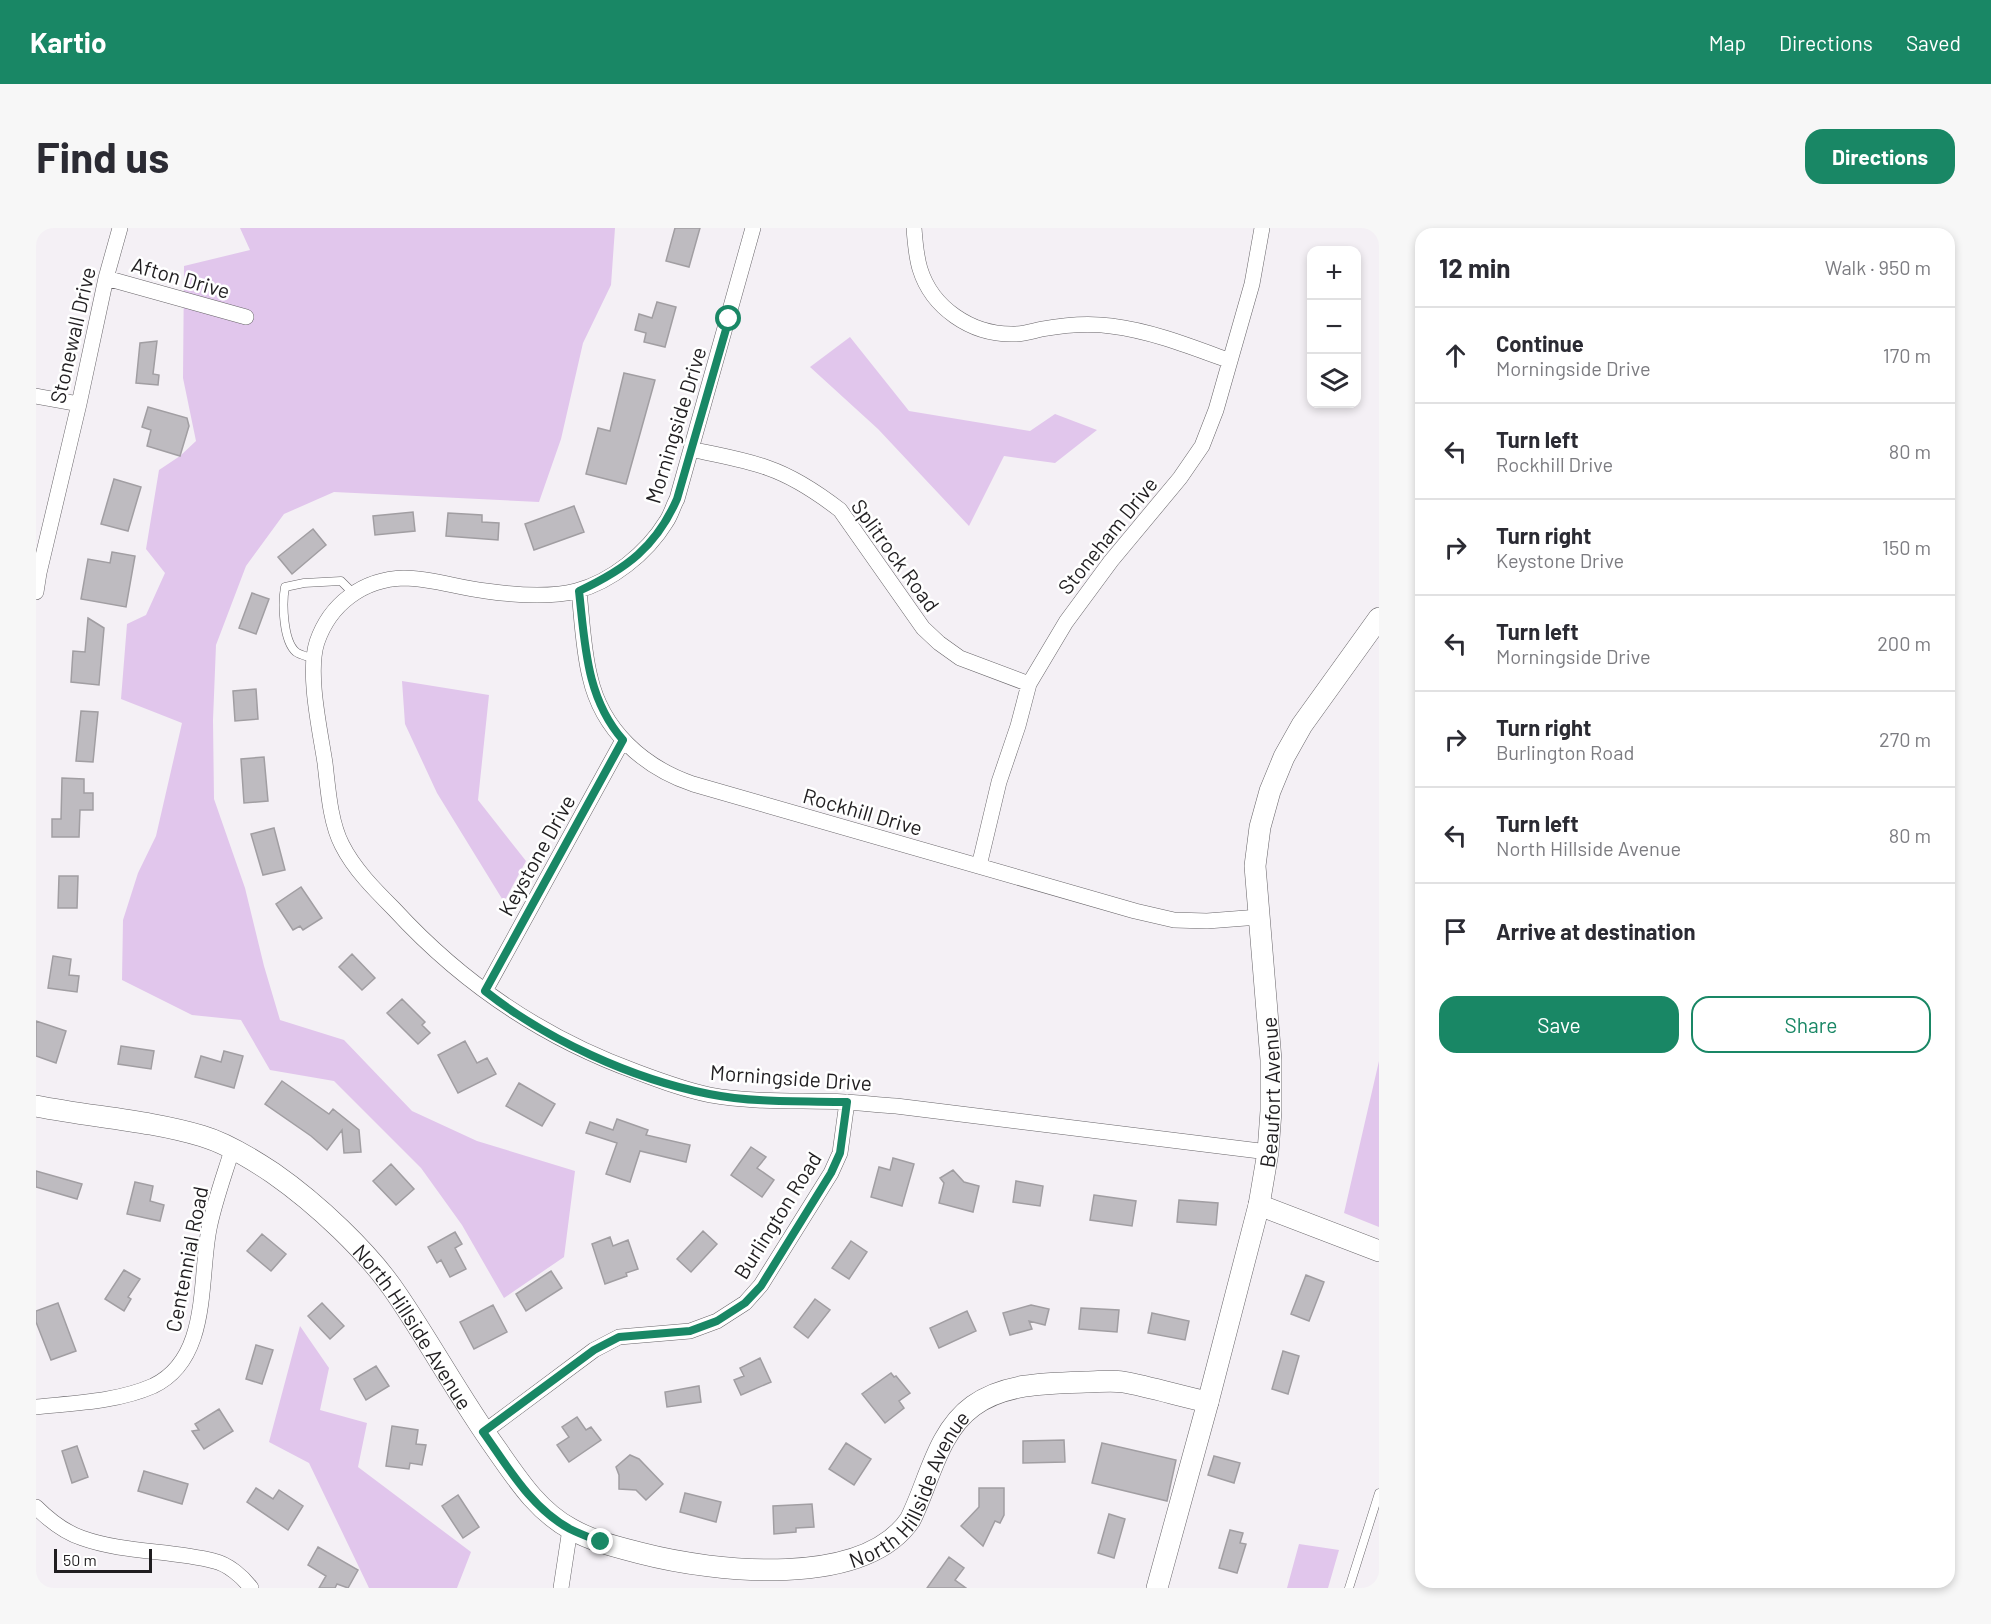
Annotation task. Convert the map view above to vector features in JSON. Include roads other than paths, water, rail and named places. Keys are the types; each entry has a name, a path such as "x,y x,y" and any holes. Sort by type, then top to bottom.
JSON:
{"street":[{"name":"Stonewall Drive","path":"36,592 106,278 120,228"},
{"name":"Morningside Drive","path":"753,228 677,499 667,522 626,566 579,591 548,595 489,592 406,578 378,582 353,593 338,605 327,620 316,646 313,674 330,806 341,843 368,881 424,942 504,1006 564,1042 611,1063 668,1084 711,1095 768,1101 847,1102 1268,1152"},
{"path":"914,228 920,269 931,291 951,314 979,329 1013,335 1046,328 1110,325 1165,338 1230,361"},
{"name":"Stoneham Drive","path":"979,866 999,782 1029,684 1066,622 1111,561 1180,478 1202,446 1216,410 1252,284 1262,228"},
{"name":"Afton Drive","path":"106,278 246,317"},
{"path":"36,396 79,404"},
{"name":"Splitrock Road","path":"691,449 768,467 822,496 840,510 923,628 939,643 960,658 1029,684"},
{"name":"Rockhill Drive","path":"579,591 590,679 601,708 623,740 651,765 679,779 1174,920 1207,921 1259,917"},
{"name":"Beaufort Avenue","path":"1157,1588 1259,1204 1268,1152 1271,1060 1255,866 1260,827 1270,791 1284,757 1302,725 1379,618"},
{"name":"Keystone Drive","path":"485,991 623,740"},
{"name":"Burlington Road","path":"483,1432 594,1350 619,1337 690,1331 717,1321 745,1303 761,1286 831,1173 840,1153 847,1102"},
{"name":"North Hillside Avenue","path":"36,1106 158,1126 205,1137 275,1174 357,1245 396,1292 483,1432 525,1491 548,1514 570,1529 601,1542 709,1570 778,1579 831,1574 876,1557 896,1542 909,1522 943,1444 957,1421 972,1406 993,1395 1014,1388 1061,1383 1120,1381 1208,1402"},
{"name":"Centennial Road","path":"36,1407 107,1400 133,1393 155,1385 172,1373 188,1355 198,1322 209,1229 231,1150"},
{"path":"1259,1204 1379,1251"},
{"path":"36,1508 46,1518 81,1538 115,1546 216,1561 235,1572 251,1588"},
{"path":"561,1588 570,1529"}],"lane":[{"path":"314,659 296,652 288,639 283,599 285,588 304,583 341,581 353,593"},
{"path":"1349,1588 1379,1493"}]}
